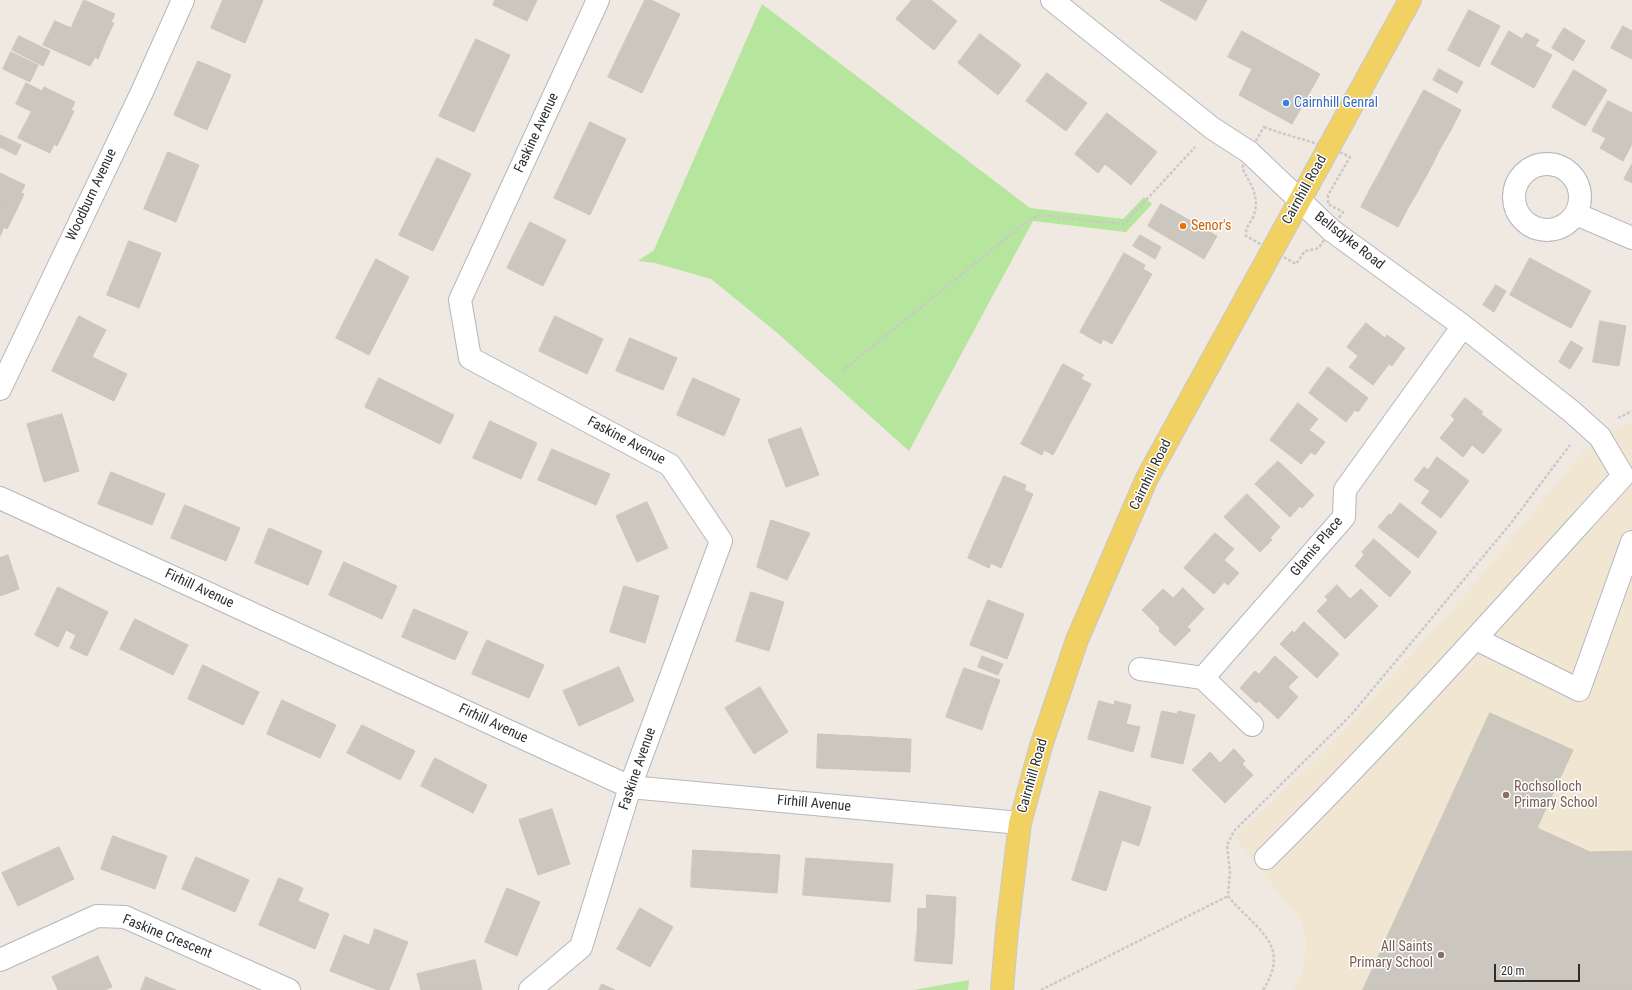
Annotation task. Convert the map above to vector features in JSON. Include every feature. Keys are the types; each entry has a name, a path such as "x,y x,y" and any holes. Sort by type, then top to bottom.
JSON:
{"main road":[{"name":"Cairnhill Road","path":"1002,990 1007,930 1020,823 1041,746 1077,640 1148,478 1410,0"}],"street":[{"name":"Woodburn Avenue","path":"0,389 142,92 183,0"},
{"name":"Faskine Avenue","path":"530,990 581,948 630,787 721,541 670,465 470,358 460,300 598,0"},
{"name":"Bellsdyke Road","path":"1052,0 1212,128 1249,152 1331,230 1463,326 1571,411 1594,431 1628,484"},
{"path":"1576,214 1632,238"},
{"name":"Glamis Place","path":"1203,678 1344,517 1345,490 1463,326"},
{"path":"1266,858 1349,775 1476,639 1628,484"},
{"name":"Firhill Avenue","path":"0,498 630,787 1020,823"},
{"path":"1476,639 1579,690 1632,542"},
{"path":"1140,669 1203,678 1252,725"},
{"name":"Faskine Crescent","path":"0,960 97,916 125,917 289,990"}],"path":[{"path":"842,371 1020,227 1038,215 1124,224 1212,128"},
{"path":"1264,990 1270,979 1275,960 1274,949 1268,936 1236,906 1228,896 1230,872 1227,845 1234,831 1351,715 1511,523 1570,445 1571,411"},
{"path":"1041,990 1228,896"}],"shaded area":[{"path":"1632,422 1632,990 1293,990 1302,974 1307,941 1301,921 1234,837 1321,755 1465,595 1581,454 1600,437"}],"green space":[{"path":"762,4 1030,208 1123,219 1144,197 1152,204 1126,232 1033,221 909,451 775,331 711,279 655,263 638,261 654,250"},
{"path":"969,980 968,990 914,990"}],"building":[{"path":"84,0 115,14 111,22 114,23 106,40 73,24"},
{"path":"223,0 263,0 245,43 211,28"},
{"path":"495,0 537,0 527,21 493,5"},
{"path":"645,0 651,0 680,14 642,93 608,77"},
{"path":"912,0 931,0 957,21 934,50 896,19"},
{"path":"1160,0 1207,0 1196,20"},
{"path":"1469,10 1500,26 1479,67 1448,50"},
{"path":"55,21 71,28 73,24 106,40 98,59 95,57 90,66 43,45"},
{"path":"1623,26 1632,31 1632,59 1611,48"},
{"path":"1564,28 1585,41 1573,61 1552,48"},
{"path":"1242,31 1320,74 1292,124 1239,95 1252,69 1228,57"},
{"path":"1509,31 1522,39 1526,33 1539,40 1535,46 1552,55 1534,88 1491,64"},
{"path":"980,34 1021,65 998,95 958,63"},
{"path":"19,36 50,51 43,66 12,50"},
{"path":"476,39 510,55 474,132 439,116"},
{"path":"11,52 38,65 30,82 3,69"},
{"path":"198,61 231,75 207,130 174,115"},
{"path":"1439,69 1463,82 1457,93 1433,80"},
{"path":"1574,70 1607,90 1585,126 1552,107"},
{"path":"1047,73 1087,103 1066,131 1026,101"},
{"path":"26,83 42,91 44,87 75,102 71,110 74,111 66,128 16,104"},
{"path":"1424,90 1461,110 1451,130 1413,110"},
{"path":"1608,101 1632,113 1632,144 1623,161 1600,148 1606,138 1592,131"},
{"path":"1413,110 1451,130 1440,149 1403,129"},
{"path":"32,111 66,128 57,146 54,144 50,153 18,138"},
{"path":"1107,113 1157,152 1131,185 1105,164 1098,173 1075,154"},
{"path":"590,122 626,139 590,215 554,198"},
{"path":"1403,129 1440,149 1430,169 1392,149"},
{"path":"0,135 21,145 16,155 0,147"},
{"path":"1392,149 1430,169 1419,189 1382,168"},
{"path":"168,152 199,165 176,222 144,209"},
{"path":"437,158 471,174 433,251 399,235"},
{"path":"1632,164 1632,183 1624,179"},
{"path":"1382,168 1419,189 1408,208 1371,188"},
{"path":"0,173 25,185 21,193 24,194 16,211 0,203"},
{"path":"1371,188 1408,208 1398,227 1361,207"},
{"path":"0,203 16,211 7,229 4,227 0,236"},
{"path":"1161,204 1217,236 1204,259 1148,226"},
{"path":"530,222 566,240 543,286 507,268"},
{"path":"1140,235 1161,247 1155,259 1133,246"},
{"path":"129,241 161,253 139,308 107,295"},
{"path":"1124,253 1145,265 1143,269 1152,274 1132,309 1102,293"},
{"path":"1530,258 1550,269 1530,306 1510,295"},
{"path":"376,259 409,277 369,355 336,338"},
{"path":"1550,269 1571,280 1550,317 1530,306"},
{"path":"1571,280 1591,291 1571,328 1550,317"},
{"path":"1496,285 1506,291 1494,312 1483,305"},
{"path":"1102,293 1132,309 1112,344 1103,339 1101,344 1080,332"},
{"path":"79,316 106,330 92,357 127,374 114,401 52,371"},
{"path":"555,316 603,339 587,374 539,351"},
{"path":"1600,321 1626,326 1619,366 1593,362"},
{"path":"1366,323 1385,338 1387,335 1405,348 1392,366 1389,364 1373,385 1349,367 1358,356 1347,347"},
{"path":"630,338 677,358 663,390 616,371"},
{"path":"1571,341 1583,348 1570,369 1559,362"},
{"path":"1063,364 1084,375 1081,379 1091,384 1072,420 1042,404"},
{"path":"1328,367 1368,398 1358,412 1355,410 1346,422 1309,393"},
{"path":"379,378 454,415 440,444 365,407"},
{"path":"693,378 740,399 724,436 677,415"},
{"path":"1465,398 1483,412 1481,414 1502,430 1483,454 1472,445 1463,457 1440,438 1455,419 1451,416"},
{"path":"1298,403 1318,419 1309,430 1325,442 1315,455 1311,452 1301,464 1270,440"},
{"path":"1042,404 1072,420 1053,455 1044,450 1042,455 1021,444"},
{"path":"62,414 79,471 44,482 27,424"},
{"path":"490,421 537,443 521,479 473,458"},
{"path":"801,428 819,475 786,487 768,440"},
{"path":"552,449 610,474 596,505 538,480"},
{"path":"1437,457 1469,481 1441,518 1421,503 1430,491 1414,480 1424,467 1428,470"},
{"path":"1278,461 1314,495 1302,508 1300,506 1290,517 1255,484"},
{"path":"111,472 165,494 152,525 98,504"},
{"path":"1004,476 1026,485 1024,490 1033,494 1017,531 986,517"},
{"path":"1247,494 1280,527 1270,538 1272,540 1260,552 1224,517"},
{"path":"647,502 668,548 637,562 616,516"},
{"path":"1400,503 1437,532 1418,558 1378,527 1389,514 1391,515"},
{"path":"185,505 240,528 226,561 171,538"},
{"path":"986,517 1017,531 1001,568 991,563 989,568 968,558"},
{"path":"771,520 810,533 787,580 757,567"},
{"path":"269,528 322,551 308,585 255,563"},
{"path":"1215,533 1234,549 1224,560 1239,573 1228,585 1224,582 1214,594 1184,568"},
{"path":"1374,539 1411,572 1390,597 1355,566 1364,555 1362,552"},
{"path":"8,555 19,589 0,596 0,558"},
{"path":"344,562 397,586 382,619 329,595"},
{"path":"1337,585 1350,599 1361,589 1378,606 1345,639 1317,611 1328,600 1325,597"},
{"path":"624,586 659,596 645,643 610,632"},
{"path":"58,587 108,612 87,656 70,648 76,635 66,630 58,647 35,635"},
{"path":"1183,588 1204,609 1187,627 1191,630 1175,646 1159,631 1160,628 1142,610 1163,589 1173,598"},
{"path":"751,592 784,602 769,651 736,641"},
{"path":"988,600 1024,614 1007,659 970,645"},
{"path":"414,609 468,632 455,660 402,637"},
{"path":"135,619 188,645 173,675 120,649"},
{"path":"1304,622 1339,654 1317,678 1280,644 1292,631 1294,633"},
{"path":"487,640 544,665 529,698 472,674"},
{"path":"982,656 1003,664 998,675 978,667"},
{"path":"1275,656 1298,677 1288,687 1298,697 1278,719 1259,701 1256,703 1240,688 1255,671 1259,674"},
{"path":"203,665 259,692 243,725 188,699"},
{"path":"619,667 634,701 579,726 563,691"},
{"path":"964,668 1000,680 990,706 955,692"},
{"path":"760,687 788,732 754,754 725,708"},
{"path":"955,692 990,706 982,730 946,717"},
{"path":"282,700 336,725 320,758 267,734"},
{"path":"1099,701 1114,705 1115,701 1131,705 1126,724 1140,727 1133,752 1088,739"},
{"path":"1162,711 1177,714 1178,711 1195,715 1183,764 1151,757"},
{"path":"1490,713 1573,750 1537,828 1590,852 1632,851 1632,990 1363,990"},
{"path":"362,725 415,751 400,780 347,753"},
{"path":"818,734 911,739 910,772 817,768"},
{"path":"1234,749 1245,761 1242,764 1253,775 1225,803 1192,770 1210,752 1220,763"},
{"path":"435,758 487,785 473,813 421,786"},
{"path":"1100,791 1151,807 1139,846 1122,840 1106,891 1072,880"},
{"path":"552,809 570,864 538,875 519,820"},
{"path":"113,836 167,856 155,889 101,869"},
{"path":"59,847 74,879 18,906 2,873"},
{"path":"693,850 780,855 777,893 691,887"},
{"path":"196,857 249,880 235,912 182,889"},
{"path":"806,858 893,864 890,902 803,895"},
{"path":"279,878 303,888 298,901 329,914 315,949 259,925"},
{"path":"507,888 540,902 517,956 485,942"},
{"path":"927,895 956,897 954,937 917,934 918,908 926,909"},
{"path":"640,908 673,927 650,967 617,949"},
{"path":"375,929 408,942 389,990 378,990 330,971 344,935 369,945"},
{"path":"917,934 954,937 952,964 915,961"},
{"path":"98,956 112,987 105,990 58,990 52,977"},
{"path":"475,960 482,990 421,990 417,974"},
{"path":"146,977 176,990 141,990"},
{"path":"602,984 615,990 599,990"}],"place":[{"name":"Cairnhill Genral","path":"1286,103"},
{"name":"Senor's","path":"1183,226"},
{"name":"Rochsolloch Primary School","path":"1506,795"},
{"name":"All Saints Primary School","path":"1441,955"}]}
